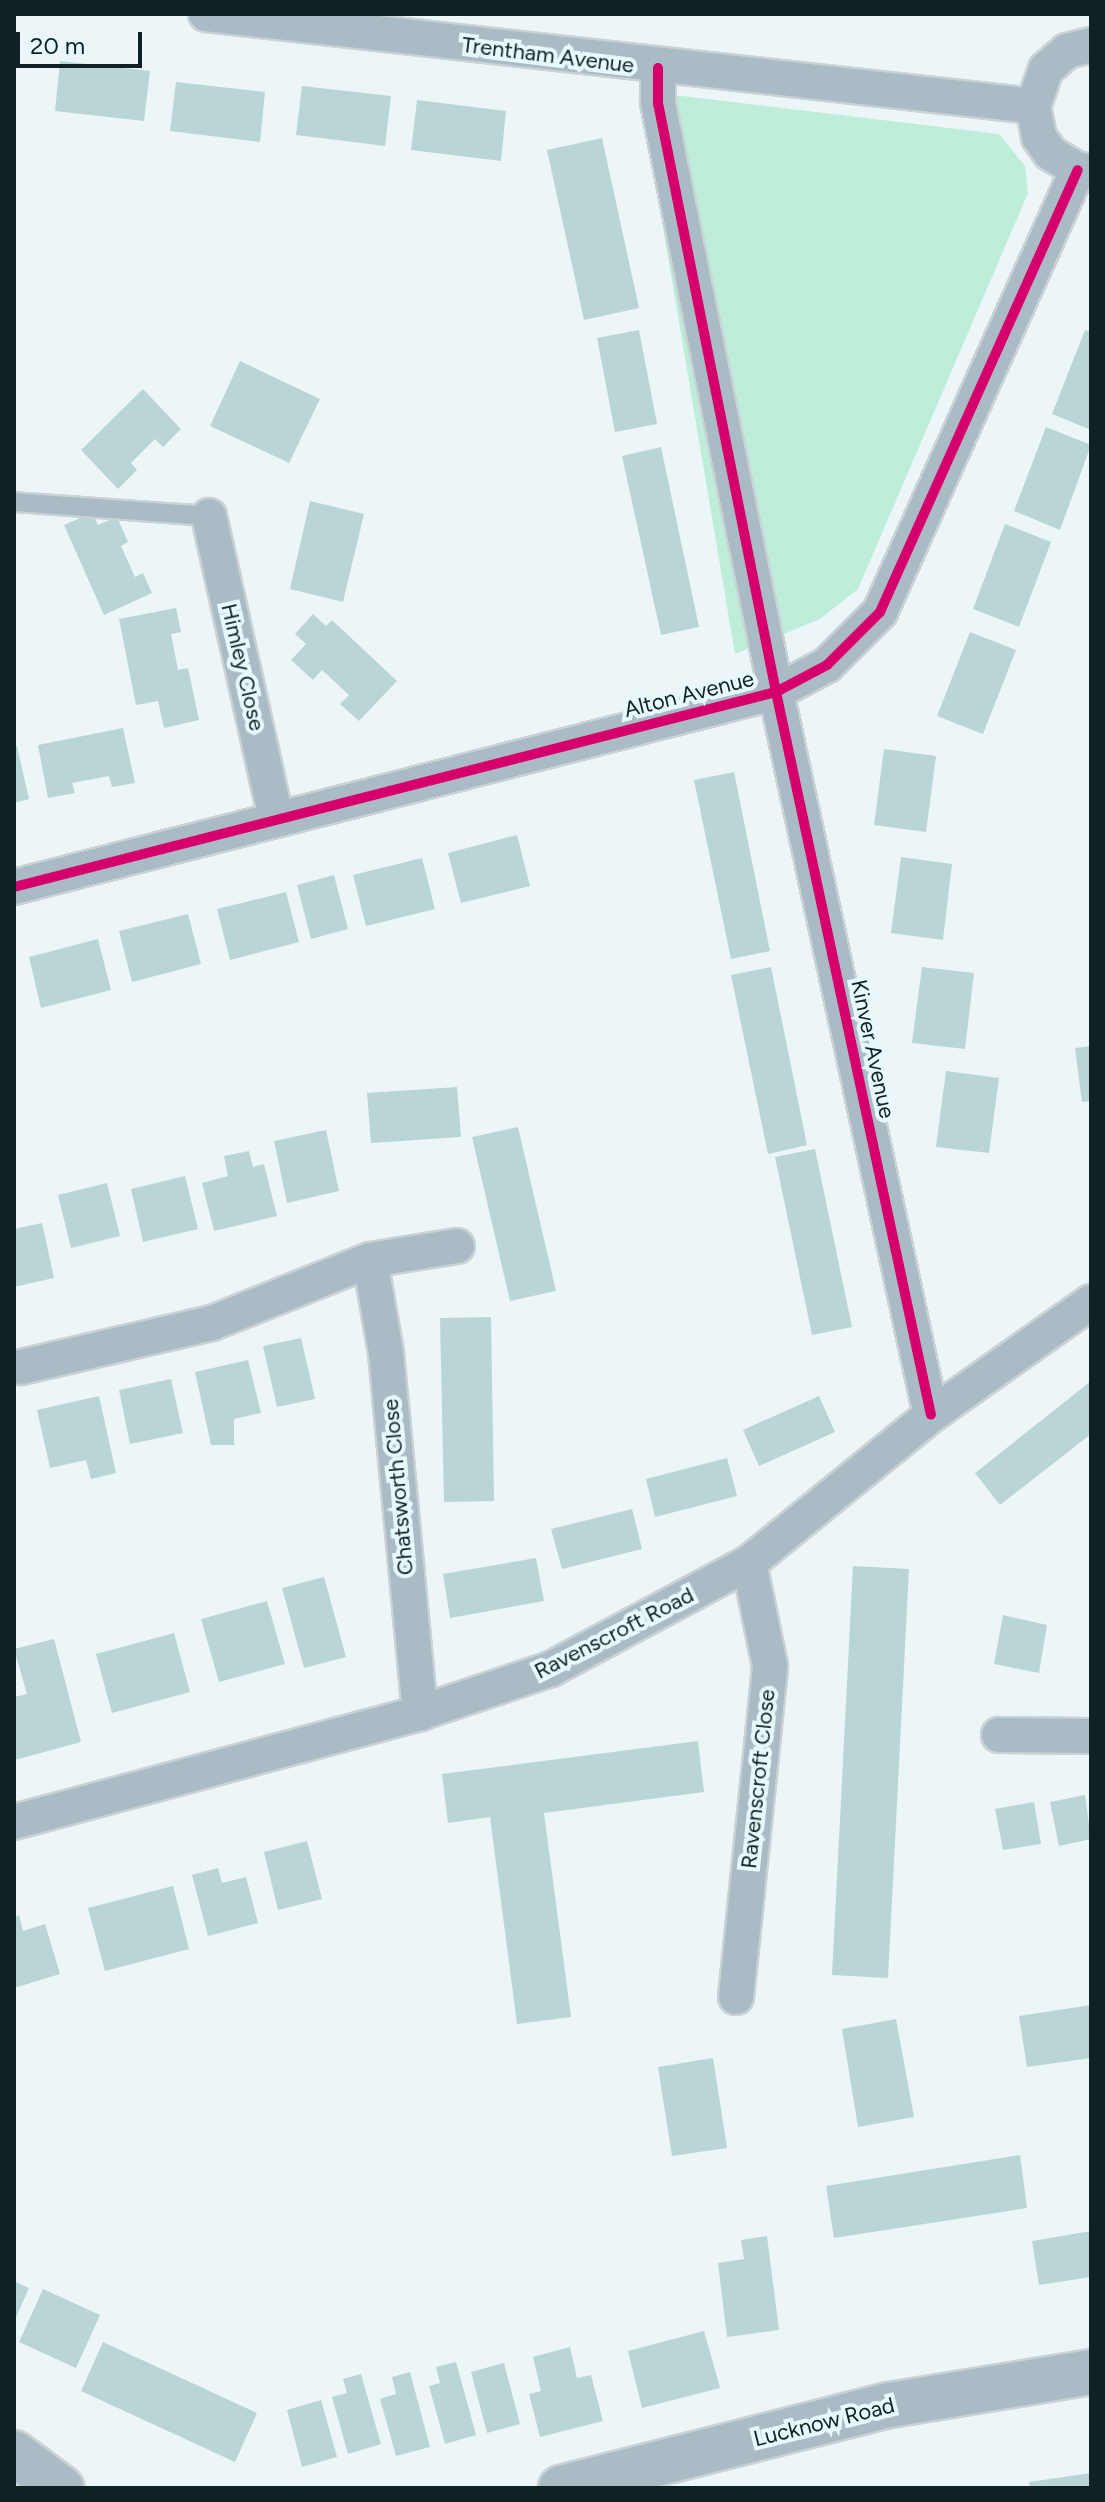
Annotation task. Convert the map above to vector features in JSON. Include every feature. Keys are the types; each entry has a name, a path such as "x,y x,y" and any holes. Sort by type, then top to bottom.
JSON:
{"street":[{"name":"Trentham Avenue","path":"206,14 658,68 1033,106"},
{"path":"1085,171 1050,153 1039,137 1033,106 1046,69 1067,51 1091,45"},
{"name":"Kinver Avenue","path":"658,68 663,132 776,692 931,1415"},
{"name":"Alton Avenue","path":"14,887 776,692 827,665 880,612 1085,171"},
{"name":"Himley Close","path":"209,516 276,818"},
{"path":"21,1367 212,1323 370,1260 457,1246"},
{"name":"Chatsworth Close","path":"370,1260 386,1353 420,1713"},
{"name":"Ravenscroft Road","path":"14,1822 420,1713 551,1669 749,1563 931,1415 1091,1302"},
{"name":"Ravenscroft Close","path":"736,1997 770,1666 749,1563"},
{"path":"999,1735 1091,1736"},
{"name":"Lucknow Road","path":"561,2488 890,2405 1091,2372"},
{"path":"14,2453 61,2488"}],"lane":[{"path":"14,502 209,516"}],"green space":[{"path":"640,91 999,134 1025,166 1028,193 858,589 820,619 735,654"}],"building":[{"path":"60,61 150,71 144,121 55,111"},
{"path":"176,82 265,92 260,142 170,131"},
{"path":"302,86 391,96 385,146 296,135"},
{"path":"417,100 506,111 501,161 411,150"},
{"path":"602,138 639,308 584,320 547,150"},
{"path":"639,330 657,424 615,432 597,338"},
{"path":"1085,330 1091,332 1091,430 1052,414"},
{"path":"240,361 320,399 289,463 210,426"},
{"path":"143,389 181,429 163,447 155,439 131,463 137,470 118,489 81,450"},
{"path":"1046,427 1091,445 1060,530 1014,511"},
{"path":"661,447 699,627 661,635 622,456"},
{"path":"310,501 364,514 343,602 290,589"},
{"path":"92,513 98,525 117,517 128,542 121,546 135,577 143,573 152,593 104,615 64,525"},
{"path":"1005,524 1051,542 1019,627 973,609"},
{"path":"176,608 181,632 171,634 178,670 188,668 199,720 164,728 158,701 136,705 119,619"},
{"path":"313,614 326,626 332,620 397,681 359,721 340,704 349,695 322,670 313,680 291,660 306,644 295,634"},
{"path":"970,632 1016,650 983,734 937,716"},
{"path":"123,728 135,783 112,787 109,776 72,783 75,793 48,798 38,745"},
{"path":"17,746 29,799 14,803 14,747"},
{"path":"884,749 936,756 926,832 874,825"},
{"path":"734,772 770,951 731,959 694,780"},
{"path":"517,835 530,886 461,903 448,853"},
{"path":"901,857 952,864 943,940 891,933"},
{"path":"422,858 435,909 366,926 353,875"},
{"path":"334,875 348,929 311,939 297,885"},
{"path":"286,892 299,942 230,960 217,909"},
{"path":"188,914 201,964 132,982 119,931"},
{"path":"98,939 111,990 41,1008 29,957"},
{"path":"771,967 807,1145 768,1154 731,975"},
{"path":"922,967 974,973 965,1049 912,1043"},
{"path":"1091,1046 1091,1101 1082,1102 1075,1048"},
{"path":"946,1071 999,1078 989,1153 936,1147"},
{"path":"457,1087 461,1137 371,1143 367,1093"},
{"path":"518,1127 556,1291 510,1301 472,1137"},
{"path":"326,1130 339,1191 287,1203 274,1141"},
{"path":"815,1149 852,1327 812,1335 775,1157"},
{"path":"249,1151 253,1167 264,1164 277,1216 214,1231 202,1183 228,1176 224,1156"},
{"path":"185,1176 198,1229 143,1242 131,1189"},
{"path":"107,1183 120,1236 71,1248 58,1195"},
{"path":"42,1223 54,1278 14,1287 14,1229"},
{"path":"491,1317 494,1501 444,1502 440,1318"},
{"path":"301,1338 315,1399 277,1407 263,1346"},
{"path":"248,1360 261,1413 234,1419 234,1445 211,1445 195,1372"},
{"path":"171,1379 183,1433 130,1444 119,1390"},
{"path":"1091,1381 1091,1434 1000,1505 975,1473"},
{"path":"99,1396 116,1473 91,1479 86,1460 50,1468 37,1410"},
{"path":"819,1396 835,1432 759,1466 743,1430"},
{"path":"727,1458 737,1496 655,1517 646,1479"},
{"path":"632,1509 642,1549 562,1569 551,1529"},
{"path":"536,1558 544,1601 450,1618 443,1574"},
{"path":"853,1566 909,1569 888,1978 832,1975"},
{"path":"324,1577 346,1657 304,1668 282,1588"},
{"path":"267,1601 285,1664 219,1682 201,1619"},
{"path":"1003,1615 1047,1625 1039,1673 994,1664"},
{"path":"174,1633 190,1692 112,1713 96,1654"},
{"path":"54,1639 81,1742 15,1760 14,1697 27,1694 14,1649"},
{"path":"698,1741 704,1792 544,1813 571,2017 517,2024 490,1817 448,1823 442,1774"},
{"path":"1085,1795 1091,1839 1059,1846 1050,1802"},
{"path":"1034,1802 1041,1844 1003,1850 995,1809"},
{"path":"307,1841 322,1899 278,1910 264,1852"},
{"path":"218,1868 222,1883 246,1877 258,1923 208,1936 192,1875"},
{"path":"173,1886 189,1949 105,1971 88,1908"},
{"path":"19,1915 23,1931 45,1924 60,1974 14,1988 14,1917"},
{"path":"1091,2005 1091,2058 1027,2067 1019,2016"},
{"path":"896,2019 914,2117 858,2127 842,2029"},
{"path":"713,2058 727,2148 672,2156 658,2067"},
{"path":"1020,2155 1027,2208 834,2238 826,2186"},
{"path":"1091,2231 1091,2277 1039,2285 1032,2241"},
{"path":"767,2236 779,2330 727,2337 718,2263 744,2259 741,2240"},
{"path":"14,2281 29,2288 14,2322"},
{"path":"43,2289 100,2315 76,2368 19,2342"},
{"path":"704,2331 720,2388 642,2408 628,2351"},
{"path":"103,2342 257,2413 235,2462 81,2391"},
{"path":"570,2347 577,2378 591,2375 603,2421 540,2437 529,2394 541,2391 533,2357"},
{"path":"456,2362 476,2435 445,2444 429,2386 440,2383 436,2367"},
{"path":"504,2363 520,2424 487,2433 471,2372"},
{"path":"410,2372 430,2447 396,2456 380,2399 396,2394 392,2377"},
{"path":"361,2374 381,2444 348,2454 332,2397 347,2393 343,2379"},
{"path":"321,2400 337,2457 302,2467 287,2410"},
{"path":"1091,2473 1091,2488 1030,2488 1029,2482"}],"cycle path":[{"path":"658,68 658,103 776,692 931,1415"},
{"path":"14,887 776,692 827,665 880,612 1078,170"}]}
